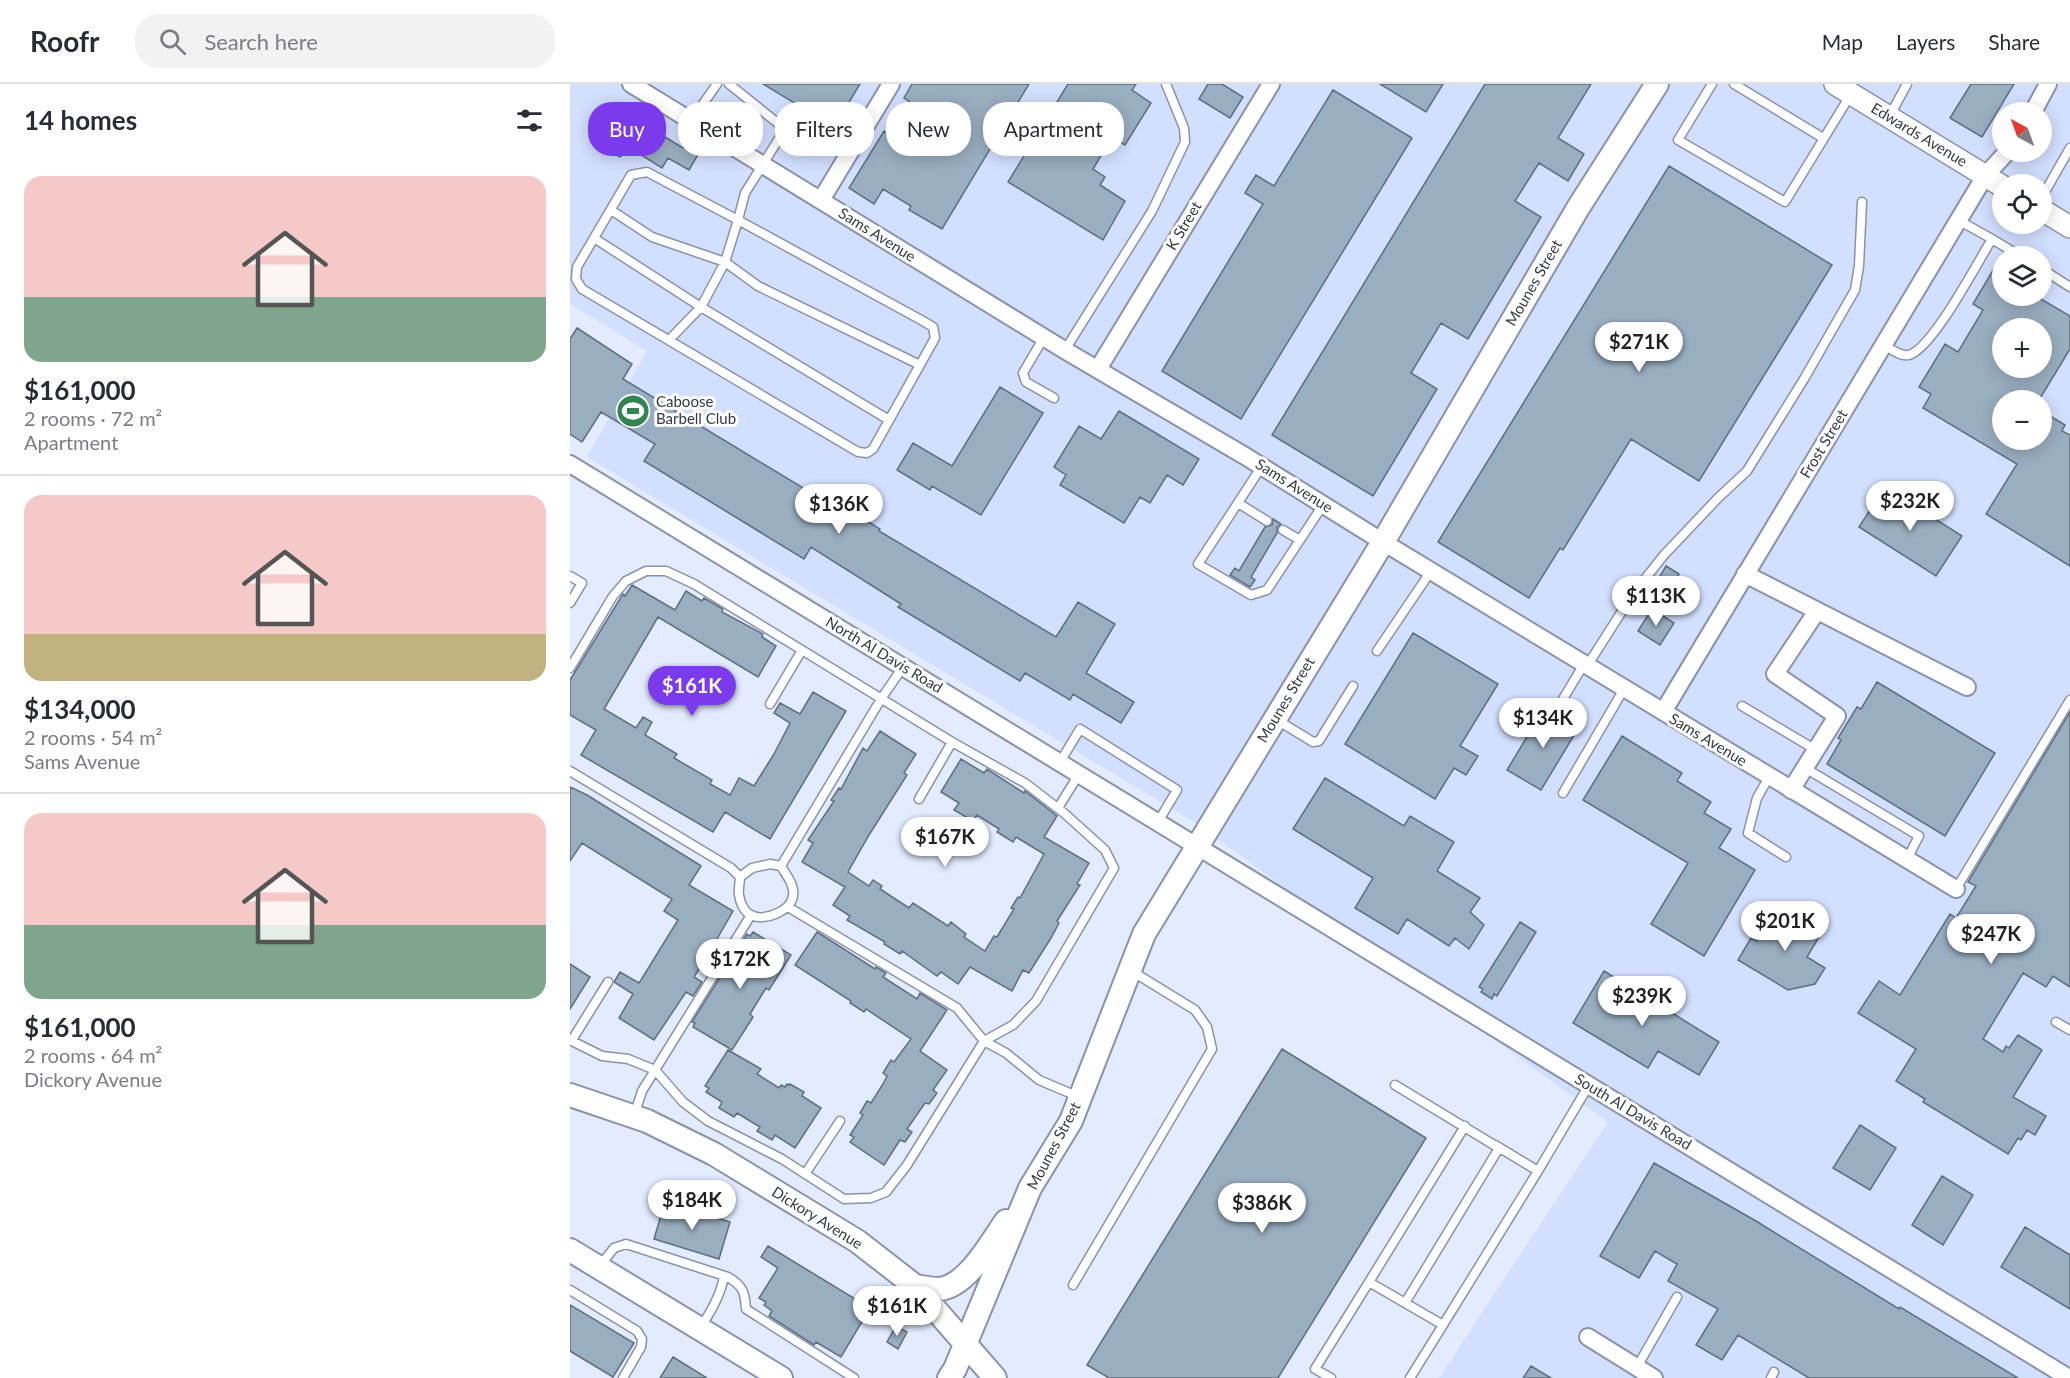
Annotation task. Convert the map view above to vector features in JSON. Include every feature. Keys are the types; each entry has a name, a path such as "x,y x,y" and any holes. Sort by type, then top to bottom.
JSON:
{"main road":[{"name":"Mounes Street","path":"949,1378 1030,1188 1071,1122 1144,934 1383,542 1578,208 1657,84"},
{"name":"Dickory Avenue","path":"571,1096 647,1121 725,1161 857,1241 915,1286 995,1378"},
{"path":"915,1286 939,1289 955,1284 970,1270 1030,1188"},
{"path":"570,1250 781,1378"}],"street":[{"name":"Sams Avenue","path":"631,84 678,113"},
{"path":"820,200 891,84"},
{"name":"K Street","path":"1098,369 1271,84"},
{"path":"2038,102 2048,84"},
{"name":"Edwards Avenue","path":"1843,89 1992,180"},
{"name":"Sams Avenue","path":"748,156 1956,889"},
{"name":"Frost Street","path":"1663,712 1958,220 1992,183"},
{"path":"2052,216 2070,227"},
{"name":"North Al Davis Road","path":"570,464 1198,846"},
{"path":"1745,574 1967,687"},
{"path":"1791,790 1837,716 1775,674 1817,611"},
{"name":"South Al Davis Road","path":"1198,846 2069,1378"},
{"path":"1588,1337 1654,1378"}],"lane":[{"path":"704,102 717,84"},
{"path":"669,340 701,307 725,262 745,193 785,129 729,84"},
{"path":"1065,350 1152,211 1185,142 1184,129 1178,110 1166,84"},
{"path":"1712,84 1678,140 1785,202 1824,138 1843,89"},
{"path":"1734,84 1824,138"},
{"path":"1889,117 1907,84"},
{"path":"2052,180 2070,148"},
{"path":"647,172 738,220 933,327 935,338 873,449 867,453 858,452 582,288 576,279 577,267 631,176 647,172"},
{"path":"1557,709 1633,594 1664,555 1747,471 1804,379 1855,290 1862,202"},
{"path":"611,210 652,237 725,262 758,286 920,365"},
{"path":"1958,220 2004,246"},
{"path":"594,238 701,307 889,420"},
{"path":"1884,345 1903,355 1911,354 1933,335 1992,239"},
{"path":"2052,275 2070,287"},
{"path":"1044,337 1023,373 1026,382 1054,398"},
{"path":"1262,466 1198,564 1251,595 1267,590 1323,505"},
{"path":"1238,503 1267,521"},
{"path":"1283,530 1300,540"},
{"path":"570,668 613,596 626,581 646,571 666,571 694,584 952,742 1025,783 1058,808 1105,850 1114,868 1036,1001 1013,1025 984,1041 908,1165 886,1191 871,1198 844,1199 782,1159 708,1121 683,1102 655,1070 628,1059 602,1056 571,1040 608,982"},
{"path":"1377,651 1431,571"},
{"path":"570,576 582,583 570,603"},
{"path":"770,704 802,650"},
{"path":"781,866 881,699 903,667"},
{"path":"1275,718 1313,742 1319,741 1353,686"},
{"path":"1563,793 1624,689"},
{"path":"1956,889 2070,700"},
{"path":"1742,706 1816,750"},
{"path":"1060,762 1080,729 1177,790 1158,822"},
{"path":"919,799 952,742"},
{"path":"1805,768 1919,836 1907,859"},
{"path":"570,771 731,868 740,877 739,894 743,907 751,915 762,917 774,915 788,907 793,896 791,882 781,866 770,864 752,868 740,877"},
{"path":"1058,808 1079,774"},
{"path":"1769,777 1757,798 1748,833 1786,856"},
{"path":"788,907 957,1008 984,1041 1006,1053 1040,1080 1080,1098"},
{"path":"634,1117 642,1091 751,915"},
{"path":"1073,1285 1212,1049 1208,1027 1195,1010 1130,970"},
{"path":"2056,1022 2070,1030"},
{"path":"1410,1378 1589,1085"},
{"path":"1395,1086 1538,1171"},
{"path":"805,1174 840,1121"},
{"path":"1310,1378 1465,1126"},
{"path":"1405,1303 1499,1148 1495,1145"},
{"path":"599,1268 614,1248 626,1244 724,1276 741,1285 746,1296 746,1309 854,1378"},
{"path":"700,1329 723,1286 724,1276"},
{"path":"1369,1282 1443,1325"},
{"path":"570,1290 636,1331 642,1339 641,1347 623,1378"},
{"path":"1636,1367 1677,1297"},
{"path":"1315,1369 1330,1378"}],"shaded area":[{"path":"570,84 2070,84 2070,1378 1439,1378 1608,1122 1194,822 587,457 647,351 570,304"}],"building":[{"path":"763,84 860,84 849,102 793,102"},
{"path":"912,84 1029,84 1018,102 983,102 983,156 986,156 942,229 909,210 911,206 883,189 874,204 849,188 869,156 874,156 874,147 884,131 886,132 886,156 971,156 971,102 910,102 904,98"},
{"path":"1068,84 1136,84 1132,90 1151,103 1125,145 1124,102 1057,102"},
{"path":"1208,84 1222,84 1243,97 1230,118 1199,99"},
{"path":"1380,84 1443,84 1426,112"},
{"path":"1485,84 1591,84 1558,138 1584,154 1568,181 1539,163 1515,201 1541,217 1468,339 1441,323 1411,373 1437,389 1373,496 1272,435"},
{"path":"1971,84 2014,84 2003,102 1992,102 1992,120 1982,137 1950,118"},
{"path":"1333,90 1412,138 1241,419 1162,371 1263,204 1245,193 1249,186 1256,175 1274,186"},
{"path":"666,138 678,145 678,156 697,156 689,170 668,158 662,168 643,156 666,156"},
{"path":"1024,156 1101,156 1093,169 1105,177 1100,185 1125,201 1103,240 1008,182"},
{"path":"1669,166 1832,265 1699,481 1631,439 1563,550 1560,548 1529,598 1438,542"},
{"path":"1992,272 1992,306 2052,305 2070,316 2070,349 2045,390 1992,390 1992,449 1923,408 1931,394 1919,387 1945,344 1958,352 1983,310 1973,304"},
{"path":"577,328 632,364 623,379 838,509 841,505 880,529 879,531 1056,637 1078,602 1115,624 1086,673 1134,702 1121,723 1073,694 1070,700 1025,673 1020,681 898,607 901,604 811,547 804,559 644,461 655,444 601,412 582,442 570,434 570,339"},
{"path":"1000,387 1043,413 981,515 932,486 930,490 897,470 913,443 952,466"},
{"path":"1119,411 1199,459 1183,485 1167,475 1150,503 1140,497 1124,523 1060,485 1066,475 1054,467 1079,426 1101,439"},
{"path":"2052,417 2065,425 2062,431 2070,435 2070,566 1986,514 2017,464 1994,450 2052,450"},
{"path":"1885,487 1962,536 1936,576 1859,527"},
{"path":"1273,519 1281,524 1277,527 1277,533 1251,577 1255,580 1250,587 1230,575 1235,568 1239,571 1265,527 1272,525"},
{"path":"1666,566 1679,574 1672,586 1659,578"},
{"path":"632,585 675,610 686,591 702,601 704,598 723,609 722,612 763,634 762,637 776,646 758,677 658,617 604,709 636,728 643,717 652,722 645,735 677,754 674,758 712,780 710,784 730,795 739,778 754,786 790,723 774,713 780,703 800,714 813,692 846,711 770,839 725,812 713,832 581,755 596,730 570,715 570,680 623,594 625,596"},
{"path":"1652,609 1674,623 1660,645 1638,631"},
{"path":"1413,633 1498,684 1460,746 1478,756 1466,775 1454,768 1435,799 1345,744"},
{"path":"1877,682 1995,753 1945,836 1827,764 1841,740 1838,738 1857,707 1861,709"},
{"path":"1545,707 1554,715 1559,715 1579,727 1541,790 1507,770"},
{"path":"2070,712 2070,987 2053,976 2046,987 2023,973 1983,1039 2003,1052 2006,1046 2009,1048 2018,1035 2042,1050 2013,1097 2046,1116 2035,1135 2027,1130 2021,1140 2018,1138 2008,1154 1923,1102 1925,1099 1896,1081 1916,1049 1858,1013 1879,981 1900,995 1950,914 1956,918 1976,886 1968,882"},
{"path":"880,731 916,754 904,773 907,775 848,872 869,886 873,880 882,886 880,889 909,908 913,903 948,926 951,922 966,934 964,937 985,951 994,936 997,937 1014,909 1011,908 1018,897 1020,898 1044,854 1016,837 1013,842 997,832 999,829 977,815 973,821 954,810 959,803 941,792 961,759 984,773 987,769 1024,793 1025,791 1057,816 1044,837 1089,863 1077,884 1080,885 1057,921 1059,923 1051,938 1029,973 1023,970 1012,991 970,967 958,984 941,972 937,976 902,951 900,954 884,944 885,942 847,920 850,916 833,905 845,887 802,862 813,843 808,840 834,801 831,800 839,788 841,789 863,748 867,751"},
{"path":"1622,736 1682,773 1677,781 1711,802 1704,813 1731,829 1719,848 1755,870 1704,956 1651,924 1688,863 1583,800"},
{"path":"1325,778 1404,826 1410,816 1454,842 1437,871 1480,898 1470,912 1484,925 1469,949 1455,938 1449,946 1407,919 1398,934 1355,908 1373,878 1293,829"},
{"path":"570,787 587,795 701,866 689,885 733,911 717,939 725,944 718,956 710,951 694,977 702,982 693,996 686,992 654,1040 619,1018 633,994 614,982 620,972 639,983 678,920 664,911 672,899 582,843 570,861"},
{"path":"1780,906 1822,932 1807,957 1825,968 1815,984 1788,990 1738,960 1751,938 1757,941"},
{"path":"1520,922 1536,932 1497,996 1494,994 1492,999 1481,992 1483,989 1479,987"},
{"path":"753,932 791,955 769,990 766,988 750,1014 753,1017 732,1050 693,1027 695,1023 692,1022 747,934 750,936"},
{"path":"817,932 875,969 876,967 886,973 883,977 917,999 920,993 947,1010 920,1051 947,1070 933,1090 937,1093 929,1104 925,1103 907,1129 912,1132 905,1142 900,1140 884,1165 850,1142 854,1137 850,1135 863,1115 860,1113 867,1101 871,1103 883,1084 887,1076 883,1073 891,1060 894,1062 911,1039 866,1009 864,1012 795,965"},
{"path":"570,964 590,977 570,1009"},
{"path":"1604,971 1719,1042 1699,1075 1658,1051 1648,1068 1573,1023"},
{"path":"1282,1049 1426,1138 1278,1378 1109,1378 1087,1365"},
{"path":"728,1050 761,1069 757,1074 779,1088 781,1085 785,1087 790,1084 804,1092 802,1096 821,1108 795,1148 775,1135 772,1140 757,1131 760,1127 737,1113 734,1117 719,1108 722,1102 706,1092 709,1088 705,1086"},
{"path":"1860,1125 1896,1148 1870,1190 1833,1168"},
{"path":"1654,1163 1756,1221 1899,1309 1900,1307 2018,1378 1809,1378 1738,1335 1722,1360 1696,1345 1718,1309 1668,1281 1677,1264 1655,1251 1639,1278 1600,1256"},
{"path":"1942,1176 1973,1195 1943,1245 1912,1225"},
{"path":"665,1202 730,1222 719,1259 654,1239"},
{"path":"2025,1227 2070,1255 2070,1309 2001,1267"},
{"path":"768,1246 870,1308 841,1357 816,1342 814,1345 769,1316 772,1311 764,1305 766,1302 759,1298 778,1268 761,1257"},
{"path":"570,1305 634,1343 613,1377 570,1351"},
{"path":"896,1326 907,1332 898,1349 887,1342"},
{"path":"673,1357 707,1378 660,1378"},
{"path":"1531,1366 1551,1378 1523,1378"}],"place":[{"name":"Caboose Barbell Club","path":"633,411"}]}
